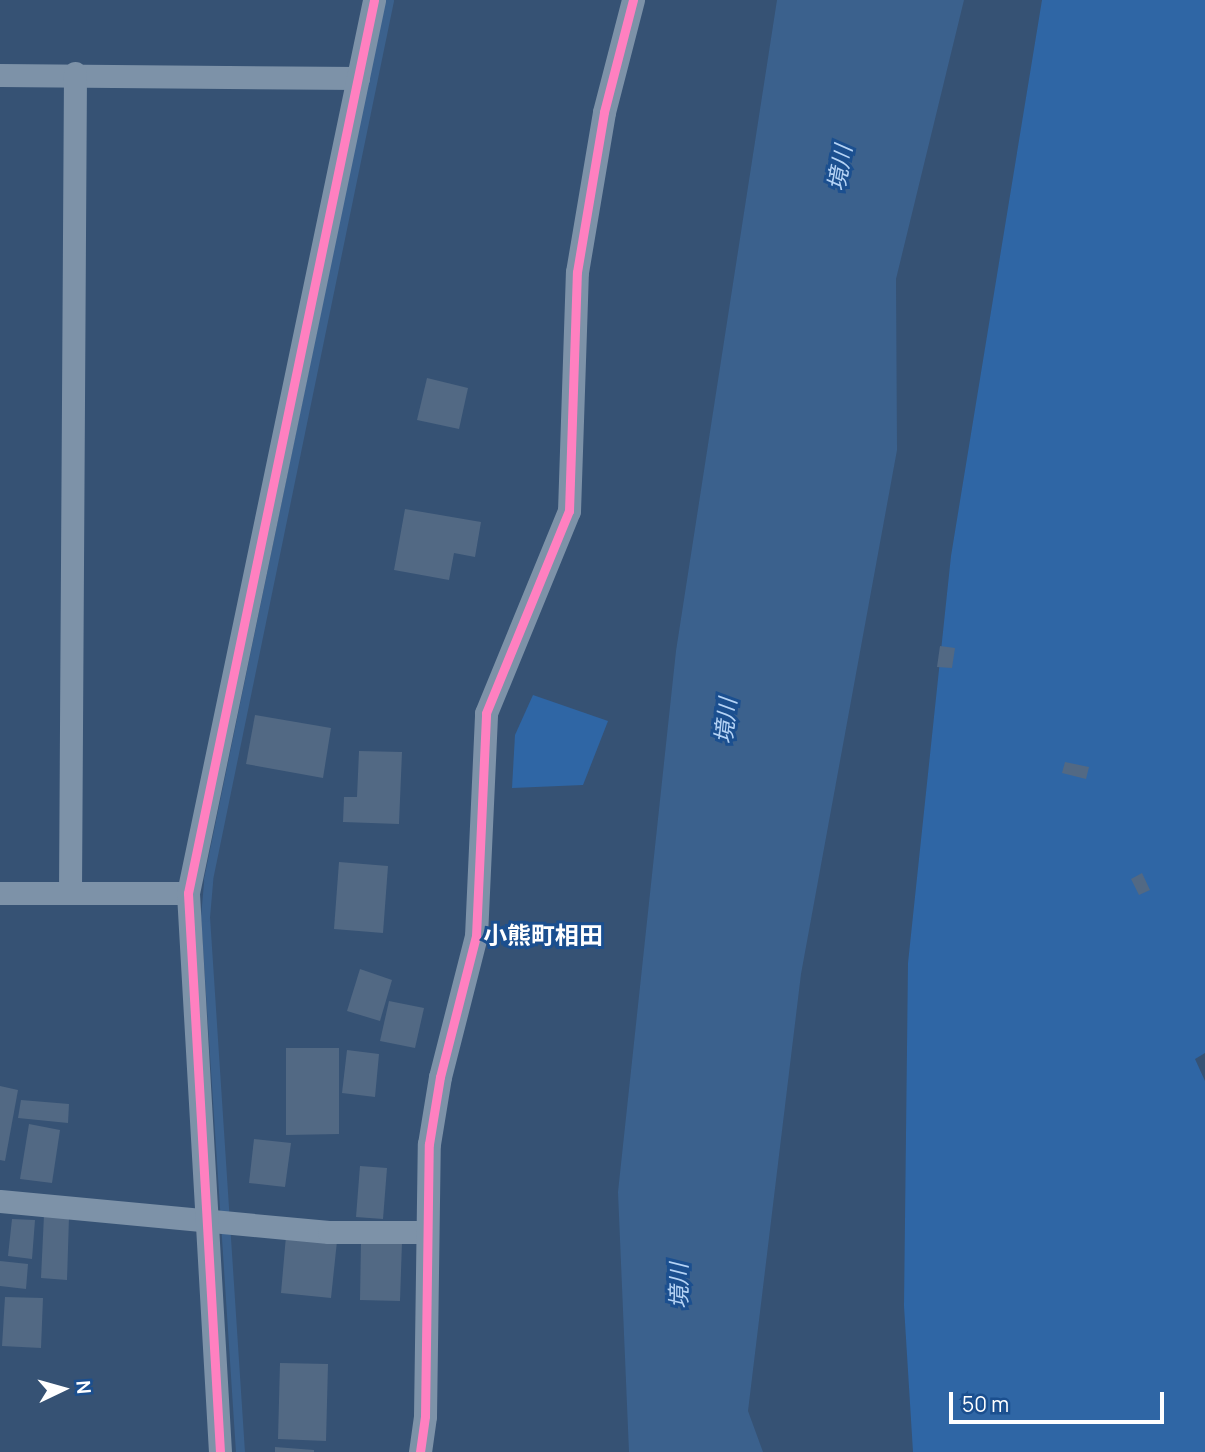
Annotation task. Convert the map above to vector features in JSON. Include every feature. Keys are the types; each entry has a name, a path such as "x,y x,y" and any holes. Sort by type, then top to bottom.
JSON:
{"street":[{"path":"220,1452 219,1222 188,893 374,0"},
{"path":"420,1452 425,1416 429,1144 440,1077 476,936 486,713 569,511 577,272 604,113 633,0"},
{"path":"0,75 75,73 358,78"},
{"path":"70,892 75,73"},
{"path":"0,893 188,893"},
{"path":"0,1201 330,1232 427,1232"}],"shaded area":[{"path":"1042,0 1205,0 1205,1053 1195,1059 1205,1081 1205,1452 913,1452 904,1306 908,963 951,556"},
{"path":"533,695 608,721 583,785 512,788 515,735"}],"water":[{"name":"境川","path":"777,0 964,0 896,279 897,450 801,974 748,1411 763,1452 629,1452 618,1192 676,651"}],"building":[{"path":"427,378 468,388 459,429 417,420"},
{"path":"405,509 481,522 475,557 454,553 449,580 394,570"},
{"path":"940,646 955,648 952,668 937,667"},
{"path":"255,715 331,728 323,778 246,764"},
{"path":"359,751 402,752 399,824 343,822 344,797 357,797"},
{"path":"1065,762 1089,767 1086,779 1062,773"},
{"path":"339,862 388,866 383,933 334,929"},
{"path":"1142,873 1150,890 1139,895 1131,879"},
{"path":"360,969 392,980 380,1021 347,1011"},
{"path":"389,1001 424,1008 415,1048 380,1041"},
{"path":"286,1048 339,1048 339,1134 286,1135"},
{"path":"347,1050 379,1054 375,1097 342,1093"},
{"path":"0,1086 18,1090 5,1161 0,1160"},
{"path":"21,1100 69,1104 68,1123 18,1118"},
{"path":"29,1124 60,1130 52,1183 20,1179"},
{"path":"254,1139 291,1143 285,1187 249,1183"},
{"path":"360,1166 387,1168 383,1219 356,1217"},
{"path":"44,1215 69,1217 67,1280 41,1278"},
{"path":"12,1219 35,1220 32,1259 8,1256"},
{"path":"286,1236 337,1241 331,1298 281,1293"},
{"path":"361,1241 402,1242 400,1301 360,1300"},
{"path":"0,1261 28,1264 26,1289 0,1286"},
{"path":"5,1297 43,1298 41,1348 2,1346"},
{"path":"280,1363 328,1364 326,1441 278,1439"},
{"path":"275,1447 314,1450 314,1452 275,1452"}],"waterway":[{"path":"240,1452 205,917 208,879 389,0"}],"cycle path":[{"path":"220,1452 188,893 374,0"},
{"path":"420,1452 425,1416 429,1144 440,1077 476,936 486,713 569,511 577,272 604,112 633,0"}],"district":[{"name":"小熊町相田","path":"543,935"}]}
